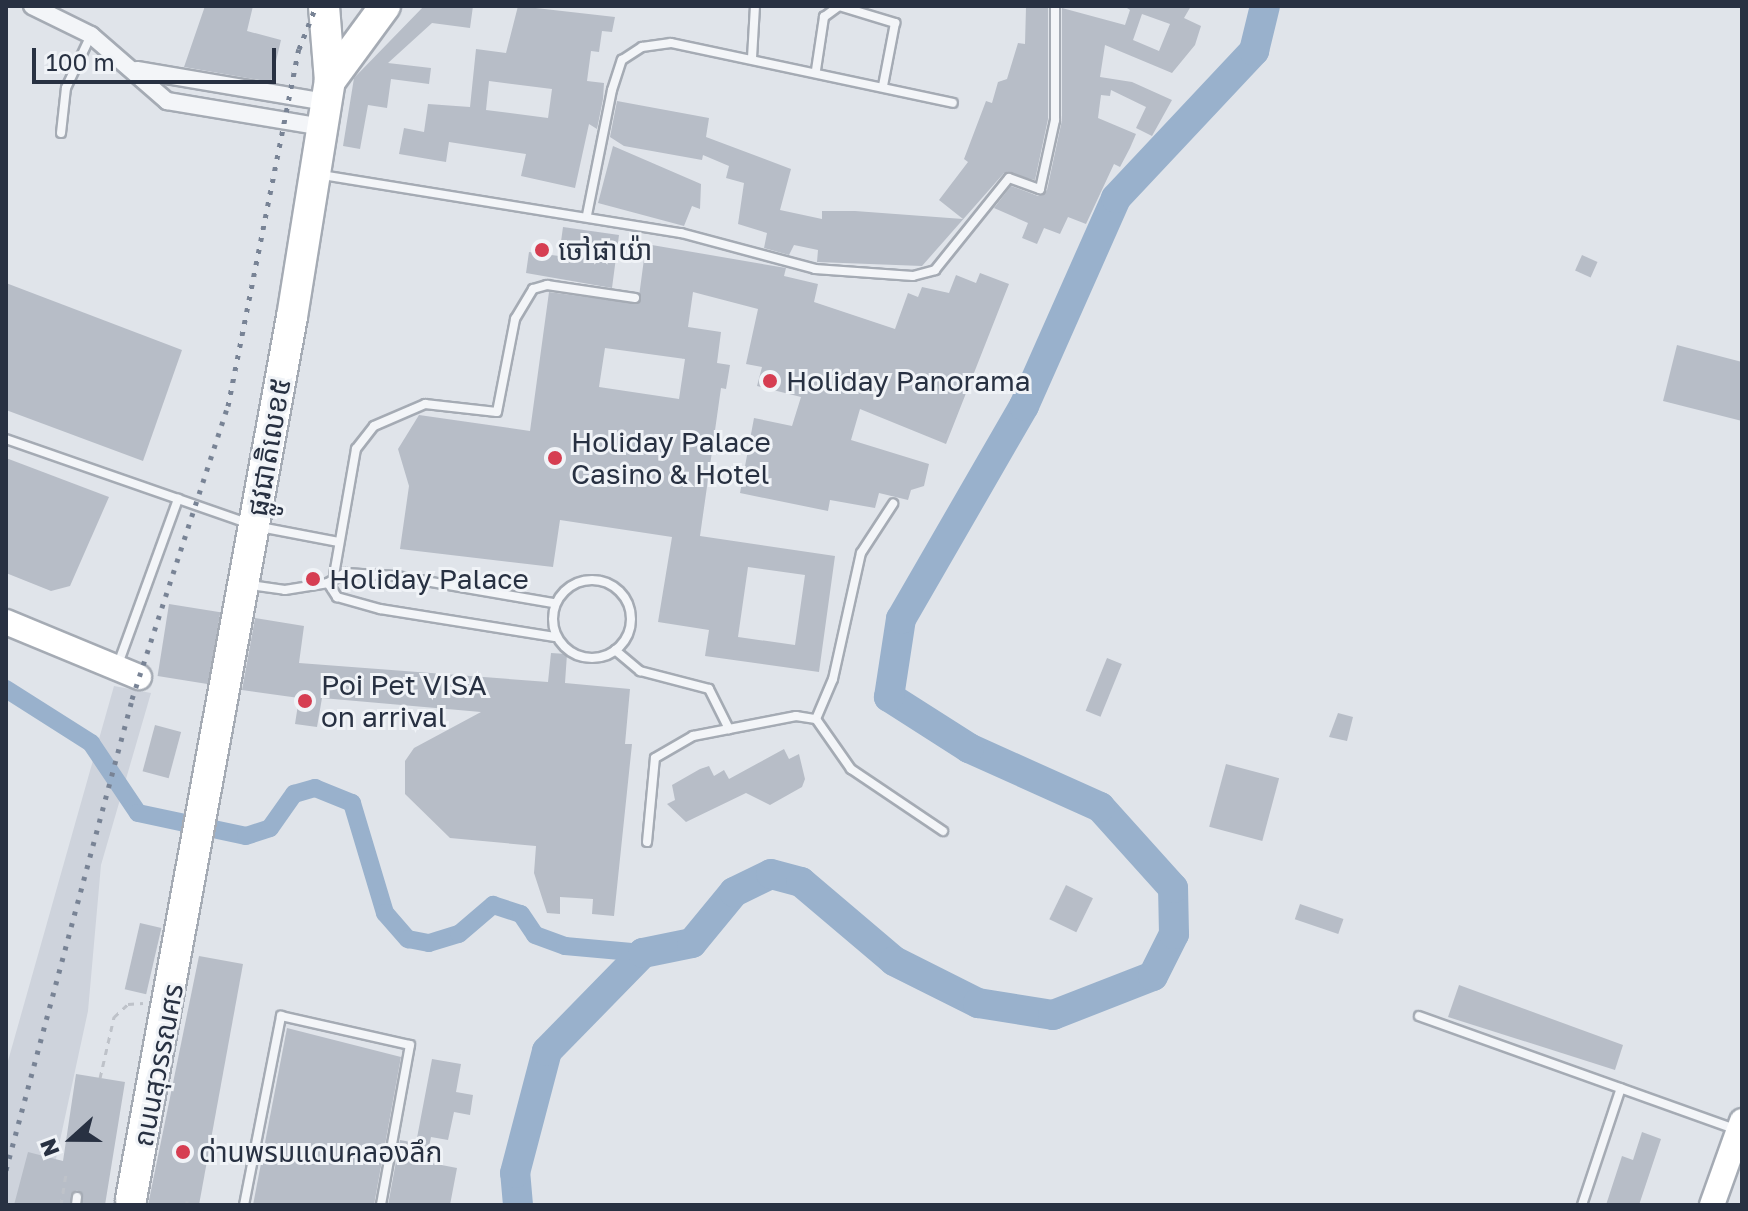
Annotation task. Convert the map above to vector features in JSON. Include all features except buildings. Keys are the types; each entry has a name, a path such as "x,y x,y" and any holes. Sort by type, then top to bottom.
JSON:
{"highway":[{"name":"ផ្លូវជាតិលេខ៥","path":"206,813 326,103 324,6"},
{"name":"ផ្លូវជាតិលេខ៥","path":"326,103 385,6"},
{"name":"ถนนสุวรรณศร","path":"131,1199 206,813"}],"street":[{"path":"32,6 91,35 137,70 167,101 326,103"},
{"path":"137,70 326,103"},
{"path":"6,622 128,673"},
{"path":"1712,1205 1740,1126"}],"lane":[{"path":"752,58 755,6"},
{"path":"816,70 824,17 839,6 895,23 883,86"},
{"path":"314,174 587,215 815,269 913,276 935,270 1009,178 1040,189 1055,120 1055,6"},
{"path":"61,133 66,88 91,35"},
{"path":"587,215 622,60 642,47 671,43 816,70 953,103"},
{"path":"245,584 285,590 331,579 396,576 553,603 590,583 625,596 632,633 615,650 579,655 555,637 380,609 337,597 331,579 356,449 374,426 425,404 497,412 515,319 533,289 547,285 635,298"},
{"path":"6,439 256,526 339,542"},
{"path":"128,673 178,499"},
{"path":"816,719 833,679 861,553 893,504"},
{"path":"553,603 555,637"},
{"path":"615,650 640,671 709,689 729,729"},
{"path":"647,842 655,758 693,736 796,716 816,719 851,769 943,831"},
{"path":"244,1205 281,1016 410,1045 381,1205"},
{"path":"1419,1016 1621,1088 1740,1126"},
{"path":"1582,1205 1621,1088"}],"path":[{"path":"100,1078 114,1017 128,1004 156,1000"},
{"path":"61,1205 66,1175"}],"shaded area":[{"path":"114,686 151,693 101,865 88,1011 46,1205 6,1205 6,1068"}],"waterway":[{"path":"518,1205 515,1173 547,1051 643,953 692,943 734,892 771,874 801,882 894,961 978,1003 1053,1015 1153,976 1174,934 1173,888 1100,807 969,748 889,697 901,619 1024,406 1116,198 1254,51 1265,6"},
{"path":"6,689 91,743 138,813 246,836 270,828 294,794 315,788 352,803 385,913 408,939 429,943 459,934 493,905 521,914 535,935 565,946 643,953"}],"railway":[{"path":"6,1170 132,699 228,406 299,49 316,6"}],"place":[{"name":"ចៅផាយ៉ា","path":"542,250"},
{"name":"Holiday Panorama","path":"770,381"},
{"name":"Holiday Palace Casino & Hotel","path":"555,458"},
{"name":"Holiday Palace","path":"313,579"},
{"name":"Poi Pet VISA on arrival","path":"305,701"},
{"name":"ด่านพรมแดนคลองลึก","path":"183,1152"}]}
